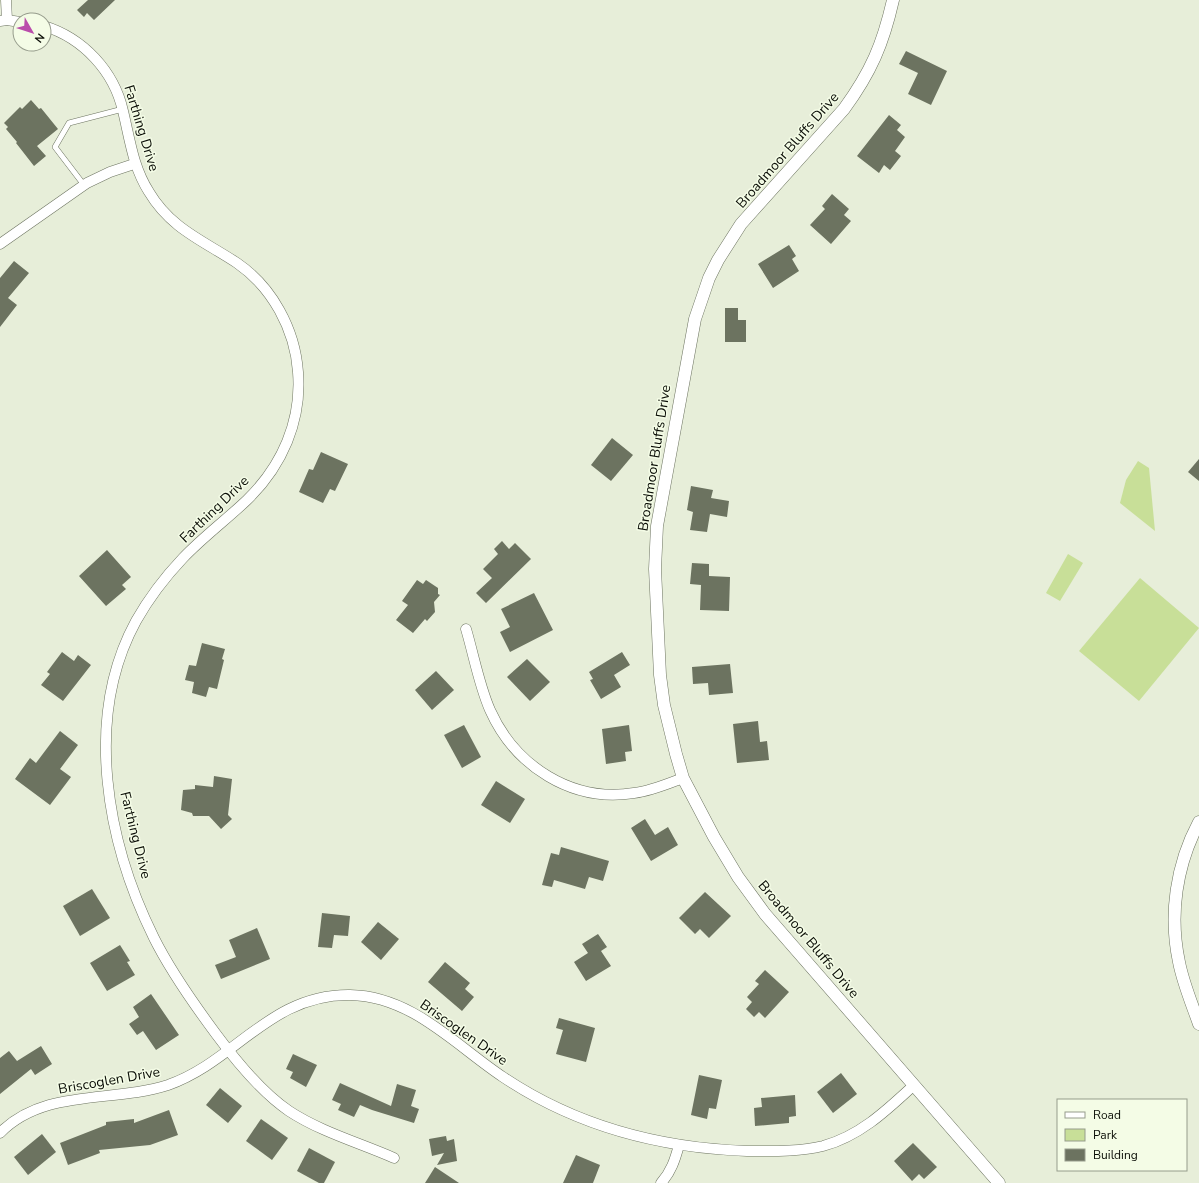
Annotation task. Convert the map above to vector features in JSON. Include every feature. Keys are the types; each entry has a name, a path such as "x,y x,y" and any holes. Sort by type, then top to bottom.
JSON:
{"street":[{"path":"4,20 6,0"},
{"name":"Broadmoor Bluffs Drive","path":"893,0 881,46 858,91 844,109 741,224 718,260 703,294 695,319 660,500 655,568 658,646 664,705 683,778 726,857 765,914 999,1183"},
{"name":"Farthing Drive","path":"52,29 67,36 83,46 108,75 118,94 123,109 134,164 150,194 168,217 191,236 247,270 264,288 284,319 290,334 298,373 296,415 290,436 281,456 259,487 183,558 151,598 128,636 118,661 108,706 106,754 114,823 125,867 141,909 168,964 193,1003 229,1050 263,1088 288,1110 313,1124 394,1158"},
{"path":"0,244 84,185 110,172 134,164"},
{"path":"466,629 490,710 509,742 534,768 564,786 584,791 617,795 647,791 683,778"},
{"path":"1199,822 1193,834 1179,874 1174,928 1179,963 1199,1024"},
{"name":"Briscoglen Drive","path":"0,1133 17,1119 50,1105 142,1091 177,1082 204,1069 263,1024 295,1005 331,996 350,995 374,998 401,1006 418,1015 503,1077 540,1099 606,1128 679,1145 727,1150 779,1151 822,1146 858,1131 876,1120 914,1085"},
{"path":"660,1183 668,1175 679,1145"}],"lane":[{"path":"84,185 55,147 69,123 123,109"}],"green space":[{"path":"1138,461 1149,468 1155,531 1120,503 1126,480"},
{"path":"1068,554 1083,563 1060,601 1046,593"},
{"path":"1140,578 1199,628 1139,701 1079,651"}],"building":[{"path":"88,0 115,0 94,20 87,13 84,17 77,10"},
{"path":"906,51 947,71 931,105 908,94 918,73 899,64"},
{"path":"31,100 39,109 41,108 58,129 37,146 46,156 34,166 6,129 8,127 4,123 20,107 22,109"},
{"path":"889,115 901,125 897,130 905,137 895,151 901,156 890,170 884,165 879,173 857,156"},
{"path":"832,194 849,209 844,215 851,221 831,244 810,225 825,209 822,206"},
{"path":"789,245 796,256 792,259 799,271 773,288 758,264"},
{"path":"14,261 29,273 8,298 17,305 0,327 0,278"},
{"path":"725,308 738,308 738,320 746,320 746,342 725,342"},
{"path":"612,438 633,455 611,481 591,465"},
{"path":"321,452 348,464 335,491 330,489 323,503 299,492 309,469 313,470"},
{"path":"1199,459 1199,481 1188,472"},
{"path":"691,486 713,490 711,498 729,501 727,517 710,514 707,532 690,530 693,512 687,510"},
{"path":"502,541 509,549 515,543 531,559 486,603 476,593 492,578 483,569 498,554 494,549"},
{"path":"107,550 131,577 122,585 126,589 106,606 79,576"},
{"path":"692,563 709,564 709,576 730,577 729,611 700,610 701,585 690,584"},
{"path":"417,580 423,584 426,580 438,588 438,594 440,595 434,602 435,612 427,621 425,619 413,633 396,620 408,605 402,601"},
{"path":"534,593 553,630 510,652 500,632 510,627 501,609"},
{"path":"202,643 225,649 217,689 209,687 206,697 192,693 194,682 185,680 189,665 196,666"},
{"path":"62,652 74,661 78,655 91,665 63,701 41,685 50,674 47,672"},
{"path":"622,652 630,665 614,675 621,687 601,699 590,680 593,679 589,672"},
{"path":"527,659 550,682 530,701 507,677"},
{"path":"730,664 733,693 709,695 708,683 693,684 692,667"},
{"path":"436,671 454,690 432,710 415,690"},
{"path":"758,721 760,742 767,741 769,760 737,763 733,724"},
{"path":"464,725 481,757 462,768 444,735"},
{"path":"629,725 632,751 625,752 626,761 606,764 602,729"},
{"path":"60,731 78,745 60,769 71,777 50,805 15,779 30,758 36,763"},
{"path":"214,776 232,779 228,815 232,819 221,829 209,816 193,816 192,813 181,810 183,790 195,789 195,785 213,787"},
{"path":"496,781 525,799 510,823 481,805"},
{"path":"645,819 655,835 668,827 678,845 651,861 631,828"},
{"path":"561,847 609,861 603,881 589,877 585,889 554,880 552,887 542,885 551,853 559,855"},
{"path":"92,889 110,918 80,936 63,906"},
{"path":"705,892 731,916 709,938 700,929 695,934 679,918"},
{"path":"322,913 350,916 348,936 334,935 332,948 318,947"},
{"path":"378,922 399,939 381,960 361,942"},
{"path":"257,928 270,959 221,979 215,965 236,957 229,940"},
{"path":"598,934 607,947 601,951 611,966 586,981 574,962 588,953 582,944"},
{"path":"120,945 130,961 127,962 135,975 107,991 90,963"},
{"path":"445,962 470,983 465,989 474,997 462,1011 428,982"},
{"path":"765,970 789,992 765,1018 759,1012 754,1017 746,1009 752,1002 747,997 759,984 755,981"},
{"path":"151,994 179,1035 156,1050 143,1031 137,1035 129,1024 139,1017 133,1007"},
{"path":"559,1018 595,1028 586,1062 556,1054 563,1030 556,1028"},
{"path":"41,1046 52,1064 35,1075 31,1069 0,1094 0,1058 9,1051 17,1061"},
{"path":"293,1054 317,1065 306,1087 290,1078 293,1072 286,1069"},
{"path":"841,1073 857,1094 833,1113 817,1092"},
{"path":"699,1075 722,1080 716,1109 709,1108 707,1119 691,1115"},
{"path":"340,1083 391,1106 397,1084 416,1090 411,1106 419,1109 414,1123 360,1105 354,1117 338,1110 341,1104 332,1100"},
{"path":"220,1088 242,1106 228,1123 206,1105"},
{"path":"795,1095 796,1116 789,1117 789,1123 755,1126 754,1108 762,1107 761,1098"},
{"path":"169,1110 178,1135 150,1145 99,1150 100,1153 68,1165 60,1143 106,1125 106,1122 134,1119 134,1123"},
{"path":"261,1119 288,1138 272,1160 246,1141"},
{"path":"42,1134 56,1152 28,1175 14,1157"},
{"path":"446,1136 447,1141 454,1139 457,1161 437,1165 444,1153 432,1156 429,1139"},
{"path":"913,1143 937,1167 924,1179 919,1174 912,1181 894,1161"},
{"path":"309,1148 335,1162 324,1183 319,1183 297,1171"},
{"path":"576,1155 600,1165 593,1183 563,1183"},
{"path":"435,1167 459,1183 425,1183"}]}
